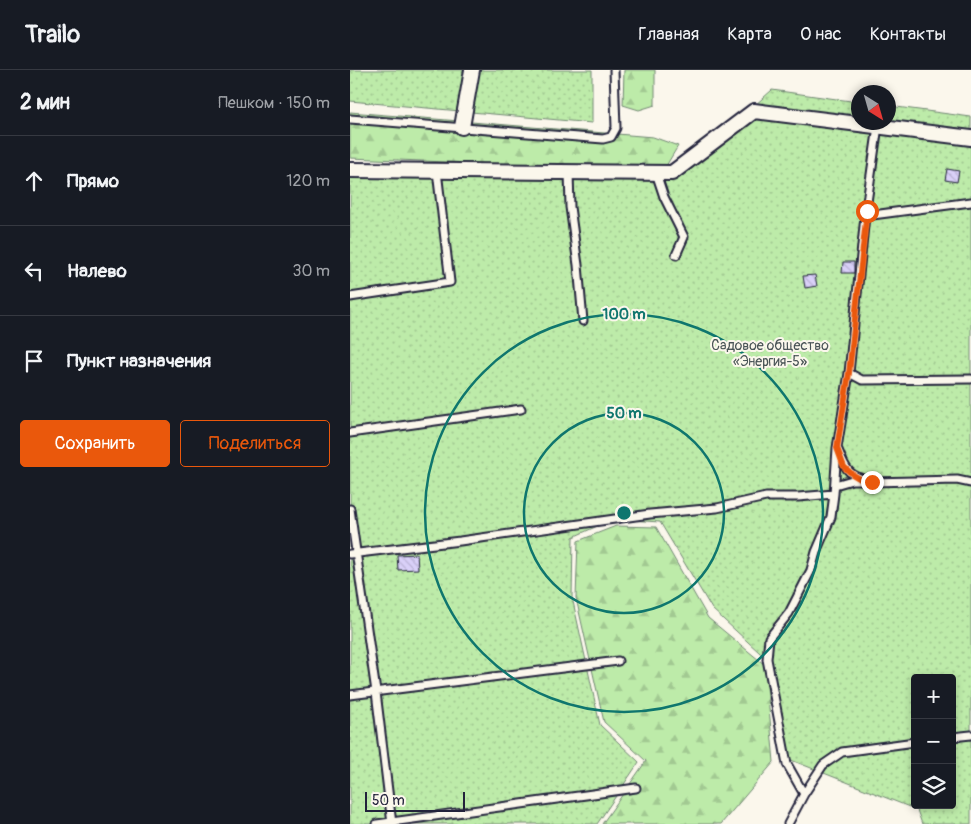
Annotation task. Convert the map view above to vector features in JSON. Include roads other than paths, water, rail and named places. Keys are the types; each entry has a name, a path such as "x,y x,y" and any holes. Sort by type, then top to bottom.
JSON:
{"street":[{"path":"462,127 472,70"},
{"path":"350,170 672,173 754,110 851,123"},
{"path":"896,128 971,138"}],"lane":[{"path":"350,119 603,140 611,137 616,128 614,70"},
{"path":"804,794 787,764 767,659 769,638 789,612 811,570 816,552 831,517 837,448 849,373 877,130"},
{"path":"350,297 450,282 437,171"},
{"path":"569,172 570,207 583,321"},
{"path":"656,173 664,197 684,237 676,255"},
{"path":"866,216 971,202"},
{"path":"849,373 862,380 971,379"},
{"path":"350,434 521,409"},
{"path":"837,448 844,467 862,480"},
{"path":"835,486 852,480 872,482 957,480 971,483"},
{"path":"353,554 650,514 717,508 766,497 834,494"},
{"path":"350,509 353,554 376,692 392,823"},
{"path":"350,695 618,661"},
{"path":"956,737 971,735"},
{"path":"788,824 804,794 823,765 842,752 911,743"},
{"path":"377,824 636,788"}],"park label":[{"name":"Садовое общество «Энергия-5»","path":"770,354"}]}
